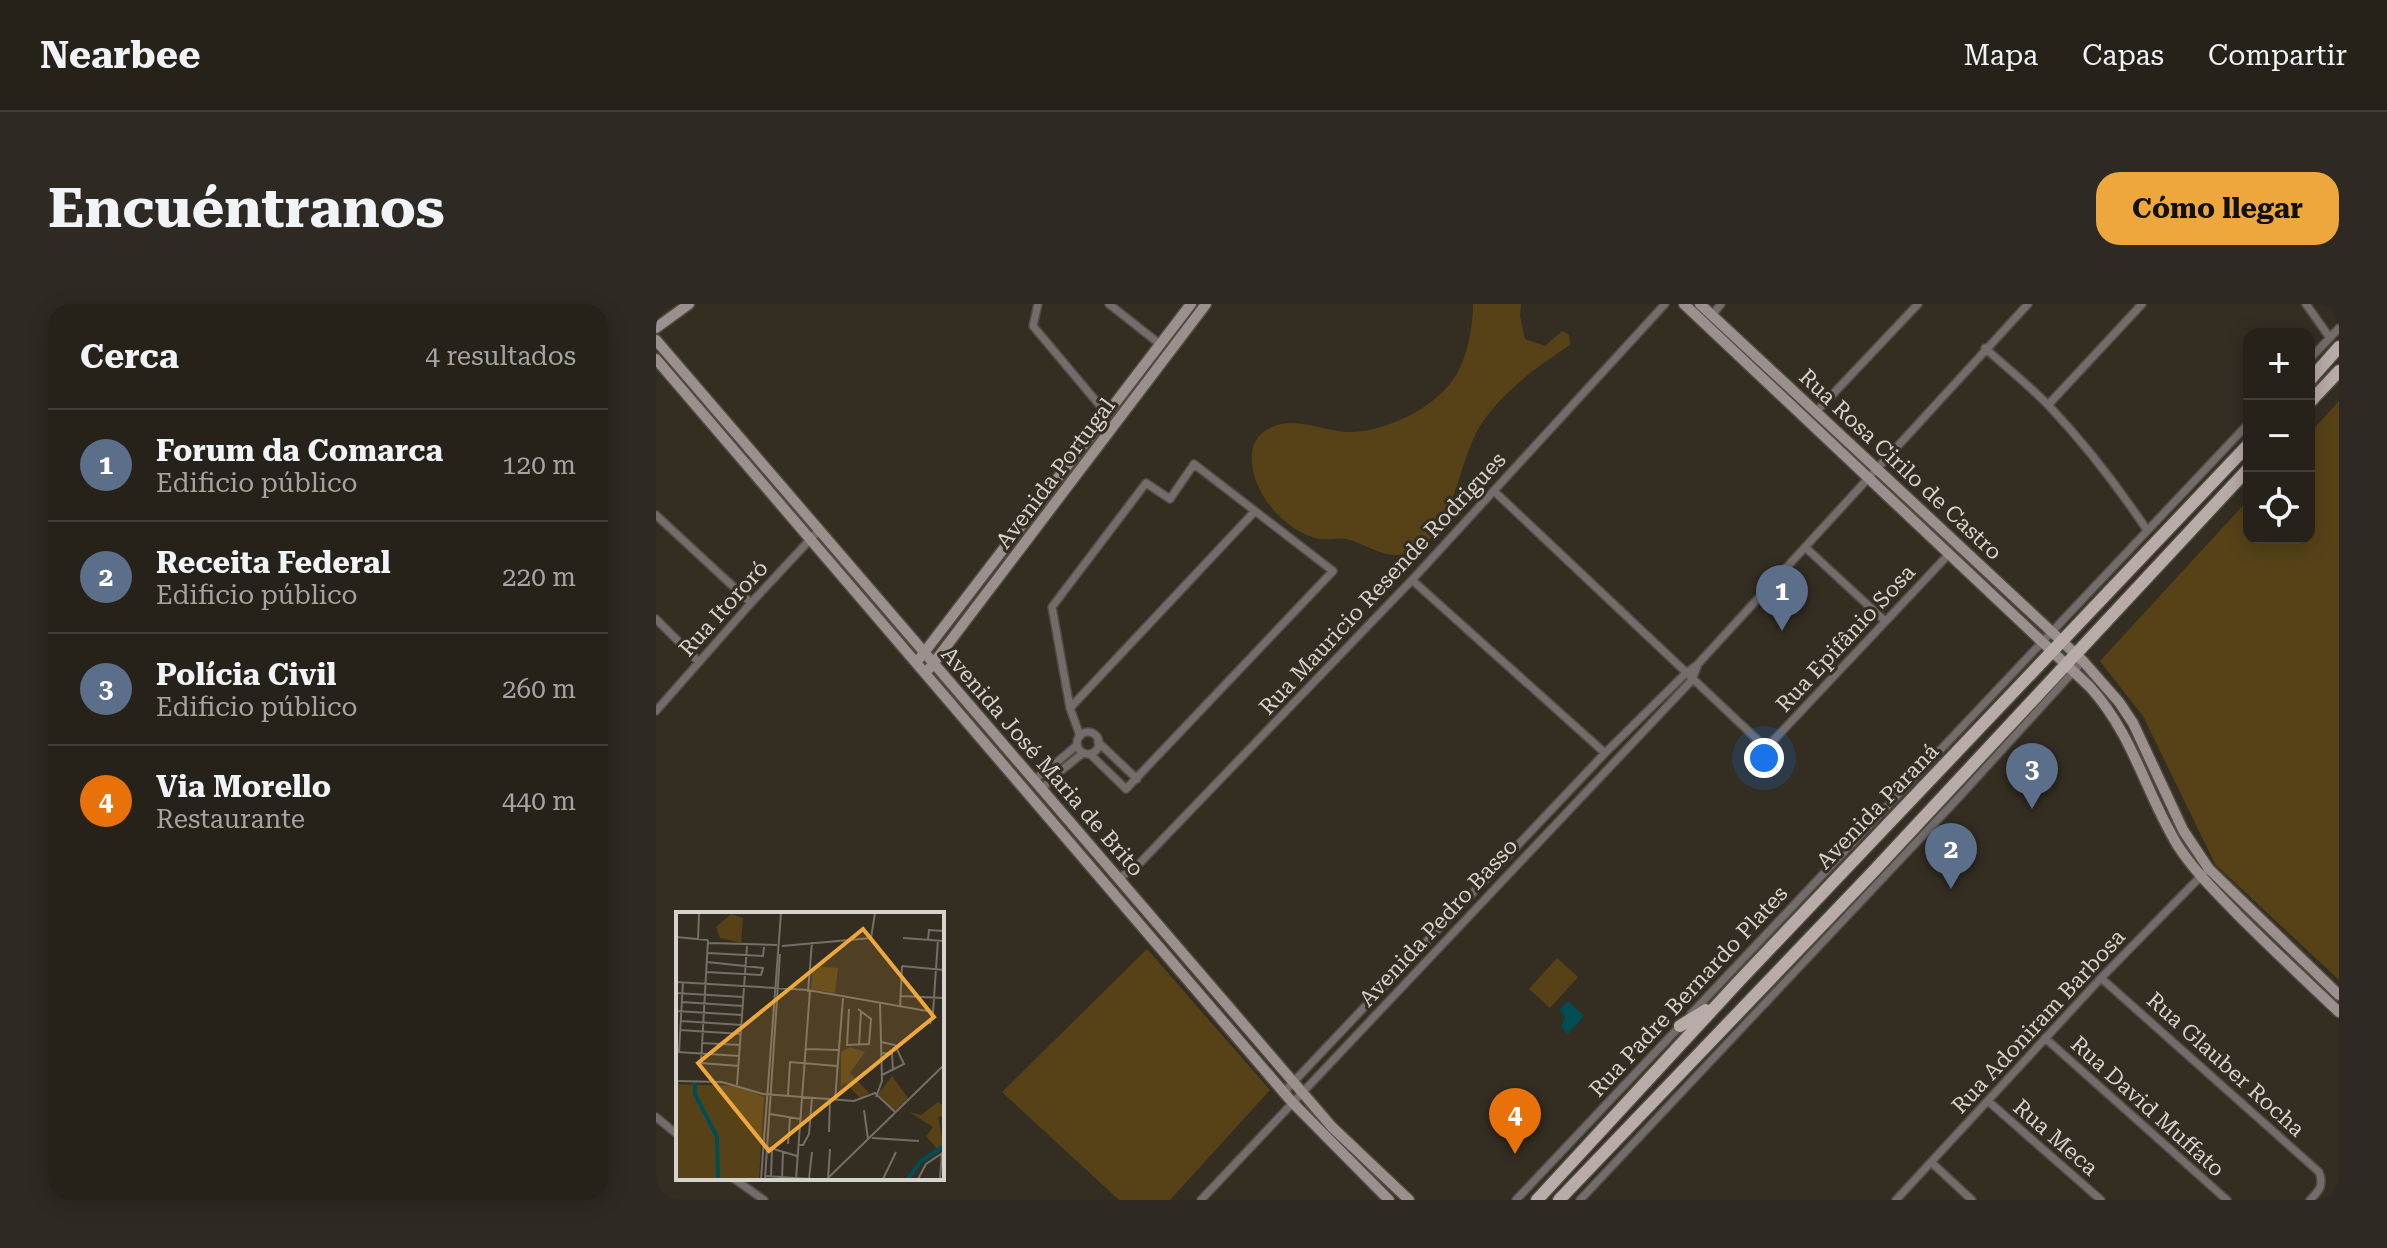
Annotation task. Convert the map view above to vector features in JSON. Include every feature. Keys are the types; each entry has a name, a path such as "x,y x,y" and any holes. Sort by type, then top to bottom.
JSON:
{"main road":[{"path":"656,328 689,304"},
{"name":"Avenida Portugal","path":"915,663 925,654 1191,304"},
{"name":"Avenida Portugal","path":"923,674 934,664 1206,304"},
{"path":"1684,304 1793,399 1867,477 2042,641 2057,646"},
{"name":"Rua Rosa Cirilo de Castro","path":"1700,304 1793,399"},
{"name":"Avenida José Maria de Brito","path":"656,340 1302,1093 1332,1127 1409,1200"},
{"path":"2315,375 2326,363 2334,343"},
{"name":"Avenida José Maria de Brito","path":"656,359 1292,1102 1389,1200"},
{"path":"2312,400 2339,371 2335,364 2326,363"},
{"name":"Rua Rosa Cirilo de Castro","path":"1812,417 1876,468 2051,632 2057,646 2119,702 2133,723 2204,872"},
{"name":"Avenida Paraná","path":"1537,1200 1721,999 2243,450"},
{"name":"Avenida Paraná","path":"1563,1198 1993,741 2075,662 2245,472"},
{"path":"1993,741 1995,759"},
{"path":"2204,872 2339,995"},
{"path":"2204,872 2284,961 2339,1012"},
{"path":"1757,961 1772,976"},
{"path":"1740,980 1752,987 1756,994"},
{"path":"1680,1026 1721,999"},
{"path":"1375,1187 1378,1181 1387,1178"}],"street":[{"path":"1038,304 1033,326 1107,414"},
{"path":"1109,304 1161,345"},
{"name":"Rua Mauricio Resende Rodrigues","path":"1118,878 1134,869 1412,580 1665,304"},
{"path":"1712,315 1721,304"},
{"path":"1812,417 1918,304"},
{"name":"Avenida Pedro Basso","path":"1201,1200 1689,676 1867,477 2028,304"},
{"path":"2048,405 2142,304"},
{"path":"2306,304 2334,343"},
{"path":"2315,356 2334,343 2339,328"},
{"path":"1985,348 2048,405 2118,487 2147,530"},
{"name":"Rua Padre Bernardo Plates","path":"1516,1200 2243,429"},
{"path":"1037,784 1077,745 1080,736 1070,708 1052,607 1146,483 1170,499 1194,464 1333,571 1126,789 1077,745"},
{"path":"1494,491 1689,676"},
{"path":"1070,708 1255,511"},
{"path":"656,515 751,603"},
{"name":"Rua Itororó","path":"656,711 818,531"},
{"path":"1805,547 1885,621"},
{"name":"Rua Epifânio Sosa","path":"1689,676 1762,744 1771,743 1949,554"},
{"path":"1412,580 1605,753"},
{"path":"656,619 699,662"},
{"path":"1580,1200 1995,759 2075,662"},
{"name":"Avenida Pedro Basso","path":"1284,1092 1605,753 1689,676"},
{"path":"1080,736 1089,733 1095,736 1137,779"},
{"path":"1037,784 1095,751 1098,742"},
{"path":"1056,763 1062,771"},
{"name":"Rua Adoniram Barbosa","path":"1896,1200 2101,978 2204,872"},
{"name":"Rua Glauber Rocha","path":"2101,978 2319,1172 2322,1181 2320,1190 2310,1200"},
{"name":"Rua David Muffato","path":"2045,1038 2227,1200"},
{"name":"Rua Meca","path":"1988,1101 2101,1200"},
{"path":"656,1117 676,1133"},
{"path":"1931,1162 1972,1200"},
{"path":"736,1180 764,1200"}],"shaded area":[{"path":"1473,304 1521,304 1525,339 1545,346 1562,331 1569,335 1570,345 1513,388 1484,420 1437,531 1425,544 1409,553 1392,555 1346,539 1314,538 1281,518 1264,497 1254,473 1253,449 1258,438 1267,430 1290,423 1344,432 1366,430 1394,422 1421,409 1444,390 1458,372 1468,343"},
{"path":"2339,401 2339,980 2215,864 2143,716 2100,661 2243,506 2243,544 2315,544 2315,427"},
{"path":"1147,949 1270,1090 1170,1200 1119,1200 1002,1092"},
{"path":"1557,958 1578,977 1550,1008 1529,989"}],"water":[{"path":"1568,1001 1584,1016 1568,1034 1561,1027 1565,1017 1559,1010"}],"place":[{"name":"Forum da Comarca","path":"1782,631"},
{"name":"Polícia Civil","path":"2032,809"},
{"name":"Receita Federal","path":"1951,889"},
{"name":"Via Morello","path":"1515,1154"}]}
